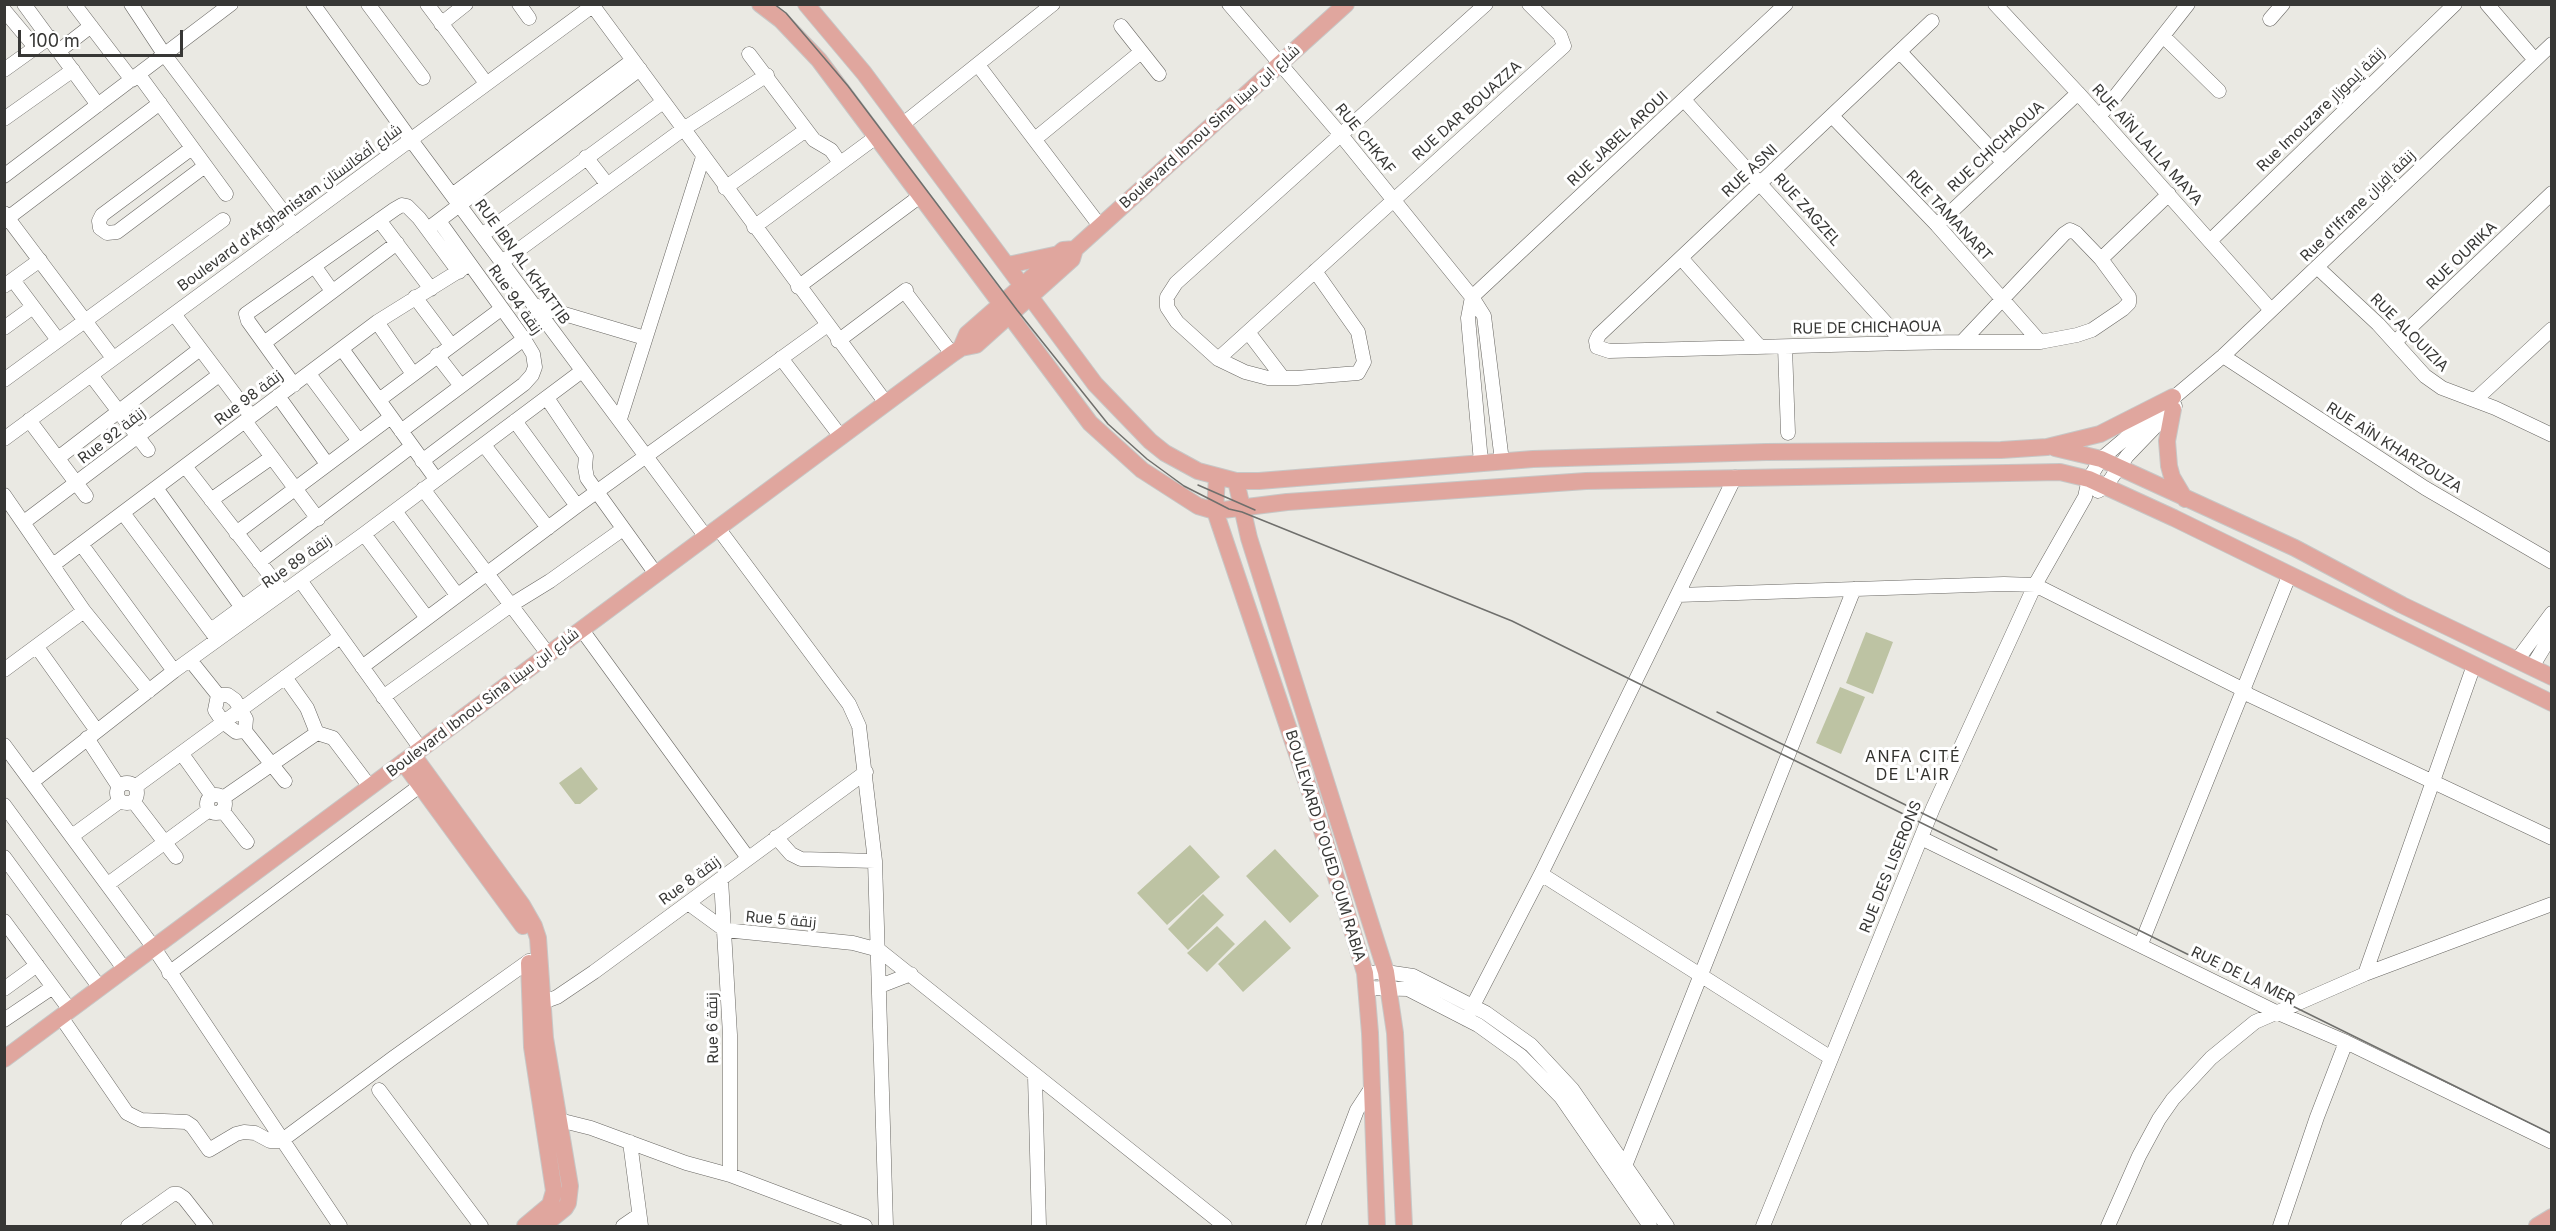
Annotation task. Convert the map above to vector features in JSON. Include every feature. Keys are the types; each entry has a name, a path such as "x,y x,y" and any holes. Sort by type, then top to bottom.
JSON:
{"main road":[{"path":"760,4 781,20 804,43 1090,423 1142,471 1198,506 1215,511 1502,485 1735,477 1899,476 2047,471 2089,479 2106,486 2552,703"},
{"path":"806,4 841,43 903,124 1095,384 1129,422 1165,453 1198,471 1217,477 1236,481 1268,480 1502,461 1766,452 2001,450 2047,447 2100,434 2177,398"},
{"name":"Boulevard Ibnou Sina شارع ابن سينا","path":"4,1059 956,351 976,345 1006,310 1072,260 1067,251 1100,226 1346,4"},
{"path":"1008,265 1067,251"},
{"path":"2177,398 2167,441 2172,477 2185,499"},
{"path":"2047,447 2102,459 2295,548 2402,605 2552,677"},
{"name":"BOULEVARD D'OUED OUM RABIA","path":"1217,477 1215,511 1312,798 1366,980 1377,1227"},
{"name":"BOULEVARD D'OUED OUM RABIA","path":"1236,481 1240,507 1388,980 1395,1033 1404,1227"},
{"path":"413,755 420,785 522,924 527,940 535,1005 547,1059 552,1122 568,1167 561,1201 543,1227"},
{"path":"413,755 534,926 538,938 535,1005"},
{"path":"525,1227 545,1210 561,1201"},
{"path":"2536,1227 2552,1217"}],"street":[{"path":"35,47 6,12 23,4 60,50 98,105"},
{"path":"74,4 160,103 226,194"},
{"path":"131,4 164,54 294,226"},
{"path":"4,176 231,4"},
{"name":"RUE IBN AL KHATTIB","path":"313,4 411,140 620,419 645,457 712,533 849,705 859,726 876,861 886,1227"},
{"path":"368,4 423,78"},
{"path":"427,4 486,83"},
{"path":"441,24 466,4"},
{"path":"519,4 529,18"},
{"name":"RUE CHKAF","path":"1229,4 1341,135 1472,297 1484,316 1502,461"},
{"path":"1315,271 1358,333 1362,344 1364,366 1361,371 1354,374 1268,378 1245,372 1218,359 1170,314 1166,302 1169,291 1486,4"},
{"name":"RUE DAR BOUAZZA","path":"1218,359 1564,46 1560,35 1529,4"},
{"name":"RUE JABEL AROUI","path":"1472,297 1786,4"},
{"name":"RUE AÏN LALLA MAYA","path":"1995,4 2211,240 2271,310"},
{"path":"2099,117 2188,4"},
{"path":"2270,19 2283,4"},
{"name":"Rue Imouzare زنقة إيموزار","path":"2211,240 2455,4"},
{"path":"2487,4 2535,60"},
{"path":"594,5 682,130 886,404"},
{"name":"Boulevard d'Afghanistan شارع أفغانستان","path":"5,439 594,5"},
{"path":"903,124 978,65 1044,7"},
{"name":"RUE ASNI","path":"1597,347 1596,341 1599,335 1932,21"},
{"path":"60,50 91,26"},
{"path":"1121,26 1159,74"},
{"path":"2163,36 2219,91"},
{"path":"6,66 50,37"},
{"name":"Rue d'Ifrane زنقة إفران","path":"2089,479 2102,459 2177,398 2223,356 2552,44"},
{"path":"1035,139 1141,52"},
{"path":"1900,52 2003,162"},
{"path":"749,54 814,140 831,150 840,163"},
{"path":"433,225 455,199 636,65"},
{"path":"978,65 1100,226"},
{"path":"4,119 73,70"},
{"path":"502,262 682,130 766,75"},
{"name":"RUE CHICHAOUA","path":"1937,225 2078,93"},
{"name":"RUE ZAGZEL","path":"1684,100 1904,343"},
{"path":"482,235 663,102"},
{"path":"113,358 6,217 160,103"},
{"name":"RUE TAMANART","path":"1832,116 1937,225 2040,342"},
{"path":"725,188 806,130"},
{"path":"754,227 876,136"},
{"path":"192,148 102,215 99,220 100,228 107,233 117,231 205,166"},
{"path":"586,157 607,184"},
{"path":"620,419 703,157"},
{"name":"RUE OURIKA","path":"2395,342 2552,193"},
{"path":"1962,342 2064,234 2070,230 2076,233 2102,259 2169,194"},
{"path":"798,287 919,196"},
{"name":"Rue 94 زنقة","path":"379,220 402,205 407,206 433,225 464,268 524,339 535,360 532,375 524,384 422,461"},
{"path":"4,380 223,220"},
{"path":"294,385 248,321 246,314 379,220 432,289"},
{"path":"264,343 397,243"},
{"path":"1681,258 1759,346"},
{"name":"RUE DE CHICHAOUA","path":"1597,347 1608,351 1759,346 2040,342 2092,330 2129,303 2127,291 2102,259"},
{"path":"40,260 9,283 33,307 58,340"},
{"path":"315,267 332,291"},
{"name":"Rue 98 زنقة","path":"53,565 377,322 464,268"},
{"name":"RUE ALOUIZIA","path":"2318,268 2395,342 2425,376 2442,388 2475,400 2552,435"},
{"path":"838,341 906,291 956,351"},
{"path":"415,297 451,345"},
{"path":"1472,297 1468,318 1480,462"},
{"path":"534,305 645,338"},
{"path":"4,328 33,307"},
{"path":"379,400 501,309"},
{"path":"174,314 219,375 272,457 318,519"},
{"path":"377,322 413,374"},
{"path":"362,667 577,506 826,326"},
{"path":"2475,400 2552,329"},
{"path":"1248,332 1284,378"},
{"path":"401,431 524,339"},
{"path":"1785,347 1788,434"},
{"path":"342,349 436,479"},
{"path":"58,458 200,350"},
{"path":"437,355 461,386"},
{"name":"RUE AÏN KHARZOUZA","path":"2223,356 2407,477 2552,562"},
{"path":"781,358 841,437"},
{"name":"Rue 89 زنقة","path":"32,782 174,670 190,660 214,635 279,587 300,579 364,534 582,370"},
{"path":"309,374 359,441"},
{"path":"91,375 148,450"},
{"name":"Rue 92 زنقة","path":"24,522 219,375"},
{"path":"278,396 327,464"},
{"path":"547,398 586,456 586,475 656,574"},
{"name":"Rue d'Ifrane زنقة إفران","path":"2106,486 2127,456 2177,398"},
{"path":"236,533 391,417"},
{"path":"29,420 86,496"},
{"path":"515,422 577,506"},
{"path":"484,445 548,528"},
{"path":"259,562 412,446"},
{"path":"436,450 452,468"},
{"path":"211,501 272,457"},
{"path":"185,466 279,587"},
{"path":"1469,1013 1541,874 1735,477"},
{"name":"RUE DES LISERONS","path":"1763,1227 1921,838 2035,585 2085,497 2089,479"},
{"path":"2085,497 2106,486"},
{"path":"156,488 245,612"},
{"path":"423,489 548,654"},
{"path":"4,495 84,611 149,691"},
{"path":"395,511 457,595"},
{"path":"123,513 214,635"},
{"path":"383,697 511,605 550,581 623,529"},
{"path":"364,534 427,618"},
{"path":"81,544 174,670"},
{"path":"2141,944 2289,576"},
{"path":"300,579 383,697 413,755"},
{"path":"1678,595 2019,583 2035,585 2242,689 2249,695 2552,838"},
{"path":"1625,1166 1854,589"},
{"path":"4,670 84,611"},
{"path":"2524,664 2552,613"},
{"path":"582,630 748,858"},
{"path":"2524,664 2552,634"},
{"path":"72,836 340,637"},
{"path":"37,647 127,794 176,856"},
{"path":"190,660 218,695 231,696 246,719 245,731 285,781"},
{"path":"2366,974 2474,665"},
{"path":"285,677 307,708 317,732 333,738 370,787"},
{"path":"218,695 215,710 223,722 231,730 245,731"},
{"path":"108,884 317,732"},
{"path":"6,749 154,948 169,974 340,1227"},
{"path":"182,754 247,842"},
{"name":"Rue 8 زنقة","path":"535,1005 571,988 866,772"},
{"path":"169,974 420,785"},
{"path":"4,805 125,970"},
{"path":"776,837 791,854 801,859 876,861"},
{"name":"RUE DE LA MER","path":"1921,838 2276,1012 2346,1042 2552,1142"},
{"path":"4,857 100,988"},
{"path":"1541,874 1831,1058"},
{"name":"Rue 6 زنقة","path":"721,879 730,1035 730,1175"},
{"name":"Rue 5 زنقة","path":"688,903 725,930 853,943 879,950"},
{"path":"2108,1227 2139,1156 2159,1119 2173,1099 2211,1058 2237,1035 2255,1022 2276,1012 2366,974 2552,904"},
{"path":"4,921 10,941 37,965 53,987 66,1014 127,1113 134,1117 158,1121 186,1122 192,1126 210,1150 236,1134 244,1132 255,1133 270,1141 281,1141 529,962"},
{"path":"879,950 1225,1227"},
{"path":"4,989 37,965"},
{"path":"880,986 910,974"},
{"path":"1366,980 1388,980 1469,1013 1501,1022 1545,1059 1572,1089 1667,1227"},
{"path":"4,1020 53,987"},
{"path":"1469,1013 1549,1083 1650,1227"},
{"path":"2280,1227 2317,1117 2346,1042"},
{"path":"1035,1076 1039,1227"},
{"path":"1313,1227 1358,1110 1372,1087"},
{"path":"379,1090 481,1227"},
{"path":"552,1122 630,1142 686,1163 730,1175 865,1227"},
{"path":"623,1227 640,1221 630,1142"},
{"path":"128,1227 173,1194 178,1194 184,1198 206,1227"}],"green space":[{"path":"1866,632 1893,642 1873,694 1846,683"},
{"path":"1840,687 1865,697 1841,754 1816,743"},
{"path":"581,767 598,789 580,804 575,804 559,783"},
{"path":"1190,845 1220,877 1167,925 1137,893"},
{"path":"1275,849 1319,896 1290,923 1246,876"},
{"path":"1203,894 1224,915 1188,950 1168,929"},
{"path":"1265,920 1291,948 1243,992 1218,964"},
{"path":"1217,926 1235,944 1207,972 1187,953"}],"tram line":[{"path":"774,4 786,13 848,86 1017,310 1108,424 1147,459 1184,486 1229,509 1242,512 1512,621 2552,1134"},
{"path":"1198,485 1255,510"},
{"path":"1717,712 1997,850"}],"district":[{"name":"ANFA CITÉ DE L'AIR","path":"1913,766"}]}
